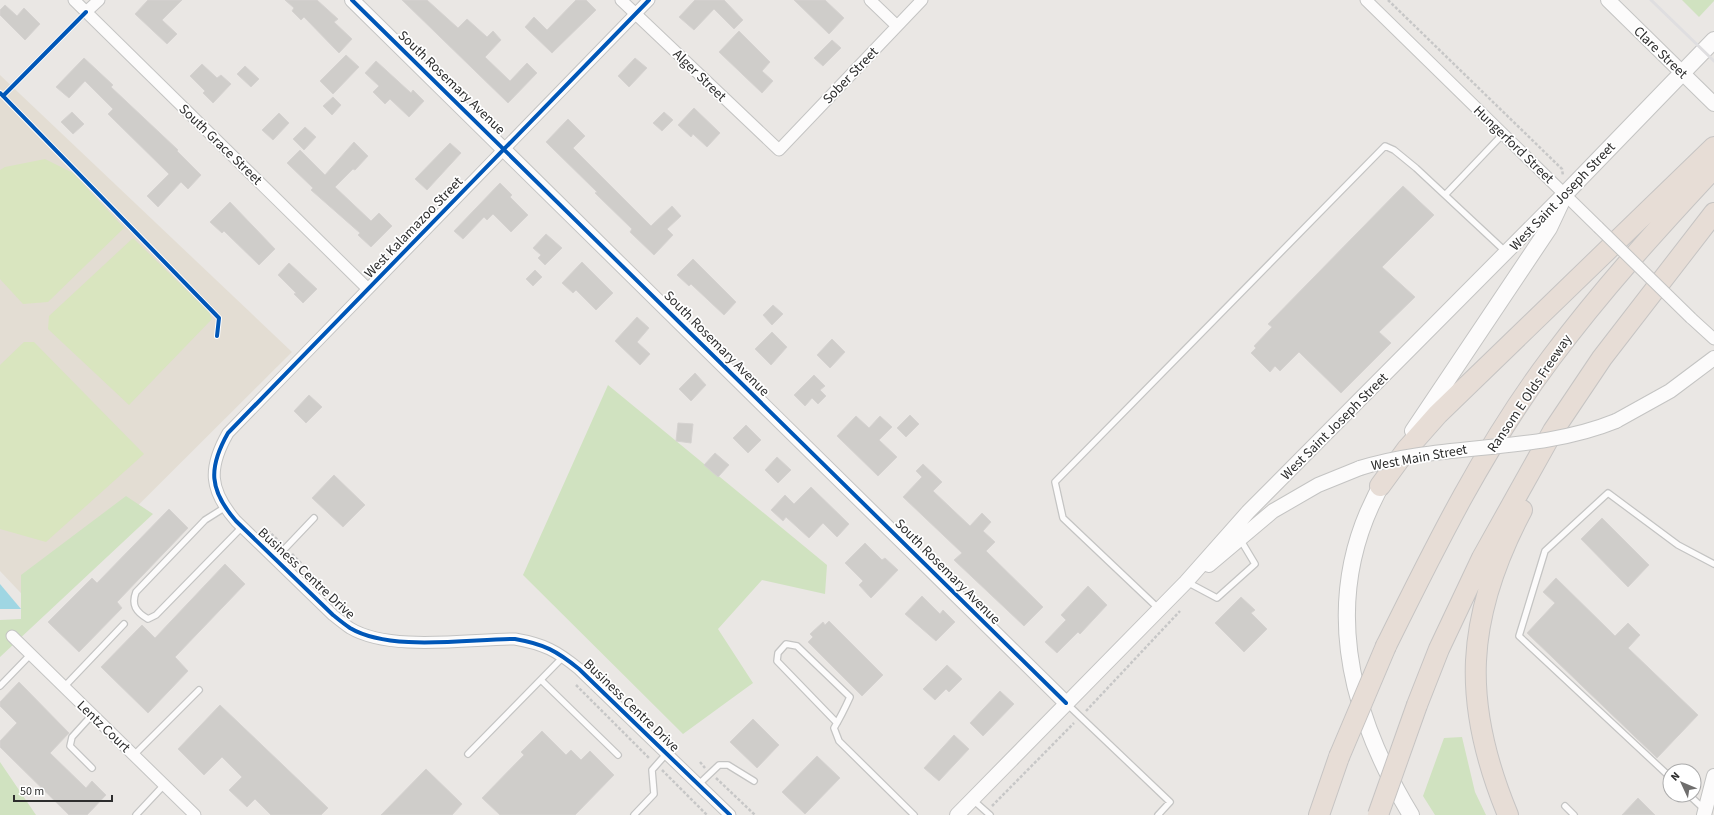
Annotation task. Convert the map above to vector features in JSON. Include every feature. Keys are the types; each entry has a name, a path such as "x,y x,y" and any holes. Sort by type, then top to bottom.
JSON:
{"highway":[{"path":"1380,486 1407,449 1438,414 1714,147"},
{"name":"Ransom E Olds Freeway","path":"1319,815 1339,757 1386,646 1447,524 1486,456 1530,386 1576,325 1613,280 1714,168"},
{"path":"1378,815 1417,705 1458,608 1501,522 1569,406 1632,319 1714,213"},
{"path":"1508,815 1489,762 1478,709 1476,663 1483,605 1496,565 1516,521 1554,451 1632,319"}],"main road":[{"name":"West Saint Joseph Street","path":"1564,194 1683,74 1714,40"},
{"path":"1411,815 1383,763 1367,726 1351,672 1348,650 1347,609 1351,572 1364,524 1380,486 1427,410 1549,228 1564,194"}],"street":[{"name":"South Grace Street","path":"74,0 368,289"},
{"path":"86,12 99,0"},
{"name":"South Rosemary Avenue","path":"352,0 1066,703"},
{"name":"Alger Street","path":"621,0 779,150"},
{"name":"West Kalamazoo Street","path":"214,480 215,464 219,449 228,433 649,0"},
{"path":"870,0 897,26"},
{"name":"Sober Street","path":"779,150 922,0"},
{"name":"Hungerford Street","path":"1366,0 1714,339"},
{"name":"Clare Street","path":"1608,0 1714,104"},
{"name":"West Saint Joseph Street","path":"957,815 1066,703 1160,610 1248,512 1564,194"},
{"name":"West Main Street","path":"1186,582 1273,511 1329,479 1360,468 1390,460 1428,453 1571,436 1616,420 1670,391 1714,358"},
{"name":"Business Centre Drive","path":"214,480 224,508 333,615 350,628 371,637 394,642 515,639 534,642 559,653 667,753 730,815"},
{"name":"Lentz Court","path":"12,636 195,815"},
{"path":"1705,813 1714,776"}],"lane":[{"path":"1445,195 1503,134"},
{"path":"1160,610 1063,518 1056,482 1385,146 1394,150 1507,253"},
{"path":"1662,770 1519,636 1545,551 1608,493 1678,545 1714,564"},
{"path":"224,508 205,520 136,592 133,600 134,607 148,619 156,615 242,527"},
{"path":"275,559 314,518"},
{"path":"1186,582 1217,598 1255,564 1240,539"},
{"path":"64,687 124,624"},
{"path":"837,724 777,661 778,653 786,644 797,646 850,697 837,724 834,728 839,741 914,815"},
{"path":"0,686 31,654"},
{"path":"468,754 563,656"},
{"path":"541,680 618,755"},
{"path":"134,755 199,690"},
{"path":"1066,703 1170,802 1158,815"},
{"path":"92,715 72,737 70,746 92,768"},
{"path":"634,815 654,794 652,770 667,753"},
{"path":"699,784 719,765 728,765 754,781"},
{"path":"136,815 164,785"},
{"path":"973,799 990,815"},
{"path":"1696,803 1705,813"},
{"path":"1565,806 1574,815"}],"path":[{"path":"1388,0 1562,169 1564,194"},
{"path":"576,685 707,815"},
{"path":"700,762 755,815"}],"shaded area":[{"path":"0,75 292,352 35,608 0,571"}],"green space":[{"path":"1682,0 1714,0 1714,1 1699,17"},
{"path":"45,159 73,173 124,228 48,302 23,304 0,279 0,170 5,167"},
{"path":"133,238 209,312 212,319 129,405 48,329 49,316"},
{"path":"24,342 34,342 144,454 46,542 0,529 0,365"},
{"path":"608,385 827,565 825,594 762,580 718,629 753,683 683,734 523,575"},
{"path":"126,496 153,514 0,657 0,620 21,619 21,575"},
{"path":"1462,737 1475,792 1486,815 1435,815 1423,796 1444,738"},
{"path":"0,762 36,815 0,815"}],"water":[{"path":"0,584 21,609 0,609"}],"building":[{"path":"148,0 182,0 162,20 177,34 167,44 135,14"},
{"path":"285,0 317,0 338,19 334,22 352,39 339,53 304,17 301,20 292,11 294,8"},
{"path":"402,0 427,0 458,28 467,19 487,37 493,31 501,40 485,57 510,81 527,63 537,73 508,103"},
{"path":"576,0 586,0 596,10 552,53 525,27 534,17 547,30"},
{"path":"695,0 724,0 743,20 734,29 714,9 694,30 679,17"},
{"path":"794,0 825,0 844,18 829,34"},
{"path":"5,5 17,16 24,8 40,24 25,40 0,15 0,10"},
{"path":"739,31 770,62 762,71 773,81 762,93 719,52"},
{"path":"832,40 841,48 823,66 814,58"},
{"path":"346,55 359,67 333,94 320,81"},
{"path":"84,58 113,85 111,87 178,150 177,151 201,175 188,189 181,182 158,207 147,196 169,174 108,114 113,109 85,81 69,98 56,87"},
{"path":"635,58 647,68 629,87 618,76"},
{"path":"376,61 411,93 413,90 424,101 409,117 390,99 385,104 373,92 379,86 365,73"},
{"path":"202,64 217,78 221,75 231,84 213,103 203,93 205,91 190,76"},
{"path":"245,66 259,79 251,87 237,74"},
{"path":"333,97 341,105 332,115 323,106"},
{"path":"694,108 720,133 707,147 693,134 691,137 678,125"},
{"path":"72,112 84,124 73,134 61,122"},
{"path":"664,112 673,120 662,131 653,123"},
{"path":"279,113 289,123 273,140 262,130"},
{"path":"568,119 585,136 573,148 651,226 672,206 681,216 667,229 673,235 654,255 630,232 632,229 595,193 597,192 546,142"},
{"path":"305,127 316,137 304,150 293,139"},
{"path":"354,142 368,156 355,170 353,169 335,187 371,221 379,213 392,226 371,247 358,235 360,233 311,190 313,188 287,163 300,150 325,175"},
{"path":"450,143 461,153 427,190 415,179"},
{"path":"500,183 512,195 510,197 528,215 511,232 493,214 487,220 484,217 463,239 454,231"},
{"path":"1403,186 1434,215 1382,267 1415,297 1379,332 1391,343 1341,393 1299,352 1280,371 1275,366 1270,372 1251,353 1256,348 1254,346 1272,327 1268,324"},
{"path":"230,202 275,249 259,265 224,231 222,233 210,222"},
{"path":"546,234 562,248 545,265 538,258 541,255 533,248"},
{"path":"693,259 736,302 724,315 691,284 689,286 677,275"},
{"path":"582,262 613,293 596,310 576,290 573,293 562,283"},
{"path":"289,263 317,289 303,303 294,294 296,293 278,275"},
{"path":"535,270 542,277 533,286 526,279"},
{"path":"773,305 783,314 772,325 763,315"},
{"path":"637,317 649,328 637,342 650,354 640,365 615,341"},
{"path":"772,332 787,347 771,365 755,349"},
{"path":"832,339 845,352 830,368 817,355"},
{"path":"695,373 706,385 691,401 679,389"},
{"path":"814,375 825,386 820,390 826,396 818,404 812,398 805,406 794,395"},
{"path":"309,395 322,407 306,423 294,411"},
{"path":"910,415 919,424 906,437 897,428"},
{"path":"856,416 869,428 880,416 892,427 879,440 897,457 878,476 837,436"},
{"path":"678,423 693,424 691,443 676,441"},
{"path":"746,425 761,440 748,453 733,438"},
{"path":"715,453 729,465 718,477 704,465"},
{"path":"777,457 791,470 778,483 765,470"},
{"path":"923,464 942,482 933,491 970,526 982,513 991,522 983,531 995,542 986,551 1043,607 1024,626 954,560 962,553 903,497 922,477 916,471"},
{"path":"334,475 365,505 343,527 312,498"},
{"path":"811,487 849,524 837,537 823,523 809,538 786,517 783,521 771,510 785,495 794,504"},
{"path":"169,509 188,528 117,602 122,608 79,652 48,622 92,578 97,583"},
{"path":"1602,518 1649,565 1628,587 1581,539"},
{"path":"865,543 882,560 885,558 898,570 871,598 859,585 863,581 845,563"},
{"path":"225,564 245,584 175,657 188,671 148,713 101,667 142,625 155,638"},
{"path":"1556,578 1615,636 1628,623 1640,635 1628,648 1698,715 1657,758 1527,633 1555,603 1543,592"},
{"path":"1088,586 1107,605 1080,634 1078,632 1057,653 1045,642 1066,620 1061,615"},
{"path":"922,596 940,614 943,610 955,622 936,641 905,614"},
{"path":"1241,597 1255,610 1251,613 1267,629 1244,652 1215,623"},
{"path":"829,621 883,675 862,696 808,642 813,637 810,634 823,622 825,625"},
{"path":"947,665 962,679 949,692 946,689 935,700 923,689"},
{"path":"19,682 69,733 50,753 86,788 92,781 106,795 87,815 69,815 0,747 0,741 17,723 0,706 0,702"},
{"path":"1000,691 1014,704 983,736 970,723"},
{"path":"220,705 328,808 321,815 271,815 255,799 247,807 229,790 242,777 222,757 204,775 178,749"},
{"path":"753,719 779,745 757,768 730,742"},
{"path":"542,731 566,755 571,750 581,760 590,751 614,775 575,815 500,815 482,798 524,755 521,752"},
{"path":"954,735 969,749 939,781 924,768"},
{"path":"817,756 840,778 805,814 782,792"},
{"path":"426,769 462,804 452,815 381,815"},
{"path":"1638,798 1655,815 1622,815"}],"railway":[{"path":"1651,0 1714,61"}],"cycle path":[{"path":"352,0 1066,703"},
{"path":"649,0 228,433 217,457 214,478 216,489 221,499 227,510 236,521 333,615 350,628 367,635 386,640 430,642 515,639 534,643 550,649 564,657 579,669 730,815"},
{"path":"3,96 86,12"},
{"path":"0,93 219,318 217,336"}]}
